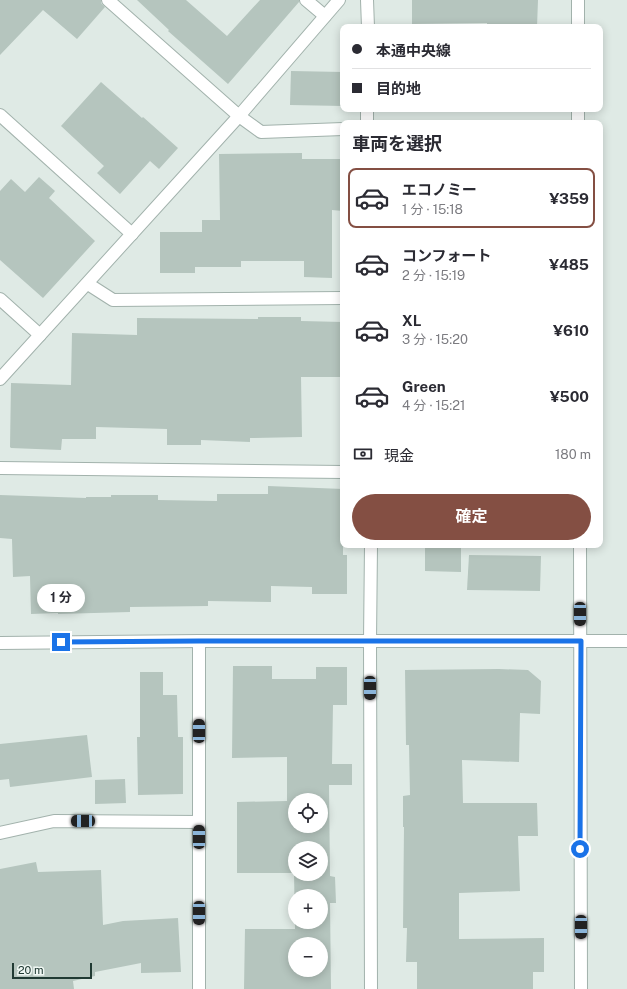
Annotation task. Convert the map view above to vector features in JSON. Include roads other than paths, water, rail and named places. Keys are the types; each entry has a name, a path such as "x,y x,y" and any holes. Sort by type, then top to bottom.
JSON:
{"street":[{"path":"108,0 239,116 261,132 340,129"},
{"path":"306,0 325,16"},
{"path":"0,379 40,334 88,284 239,116 340,0"},
{"path":"367,0 368,24"},
{"path":"578,0 578,24"},
{"path":"0,115 132,234"},
{"path":"88,284 113,300 340,298"},
{"path":"0,298 40,334"},
{"path":"0,468 340,472"},
{"path":"371,548 371,989"},
{"path":"580,548 581,989"},
{"path":"199,641 199,989"},
{"path":"0,643 199,641 627,641"},
{"path":"0,833 54,821 199,822"}]}
